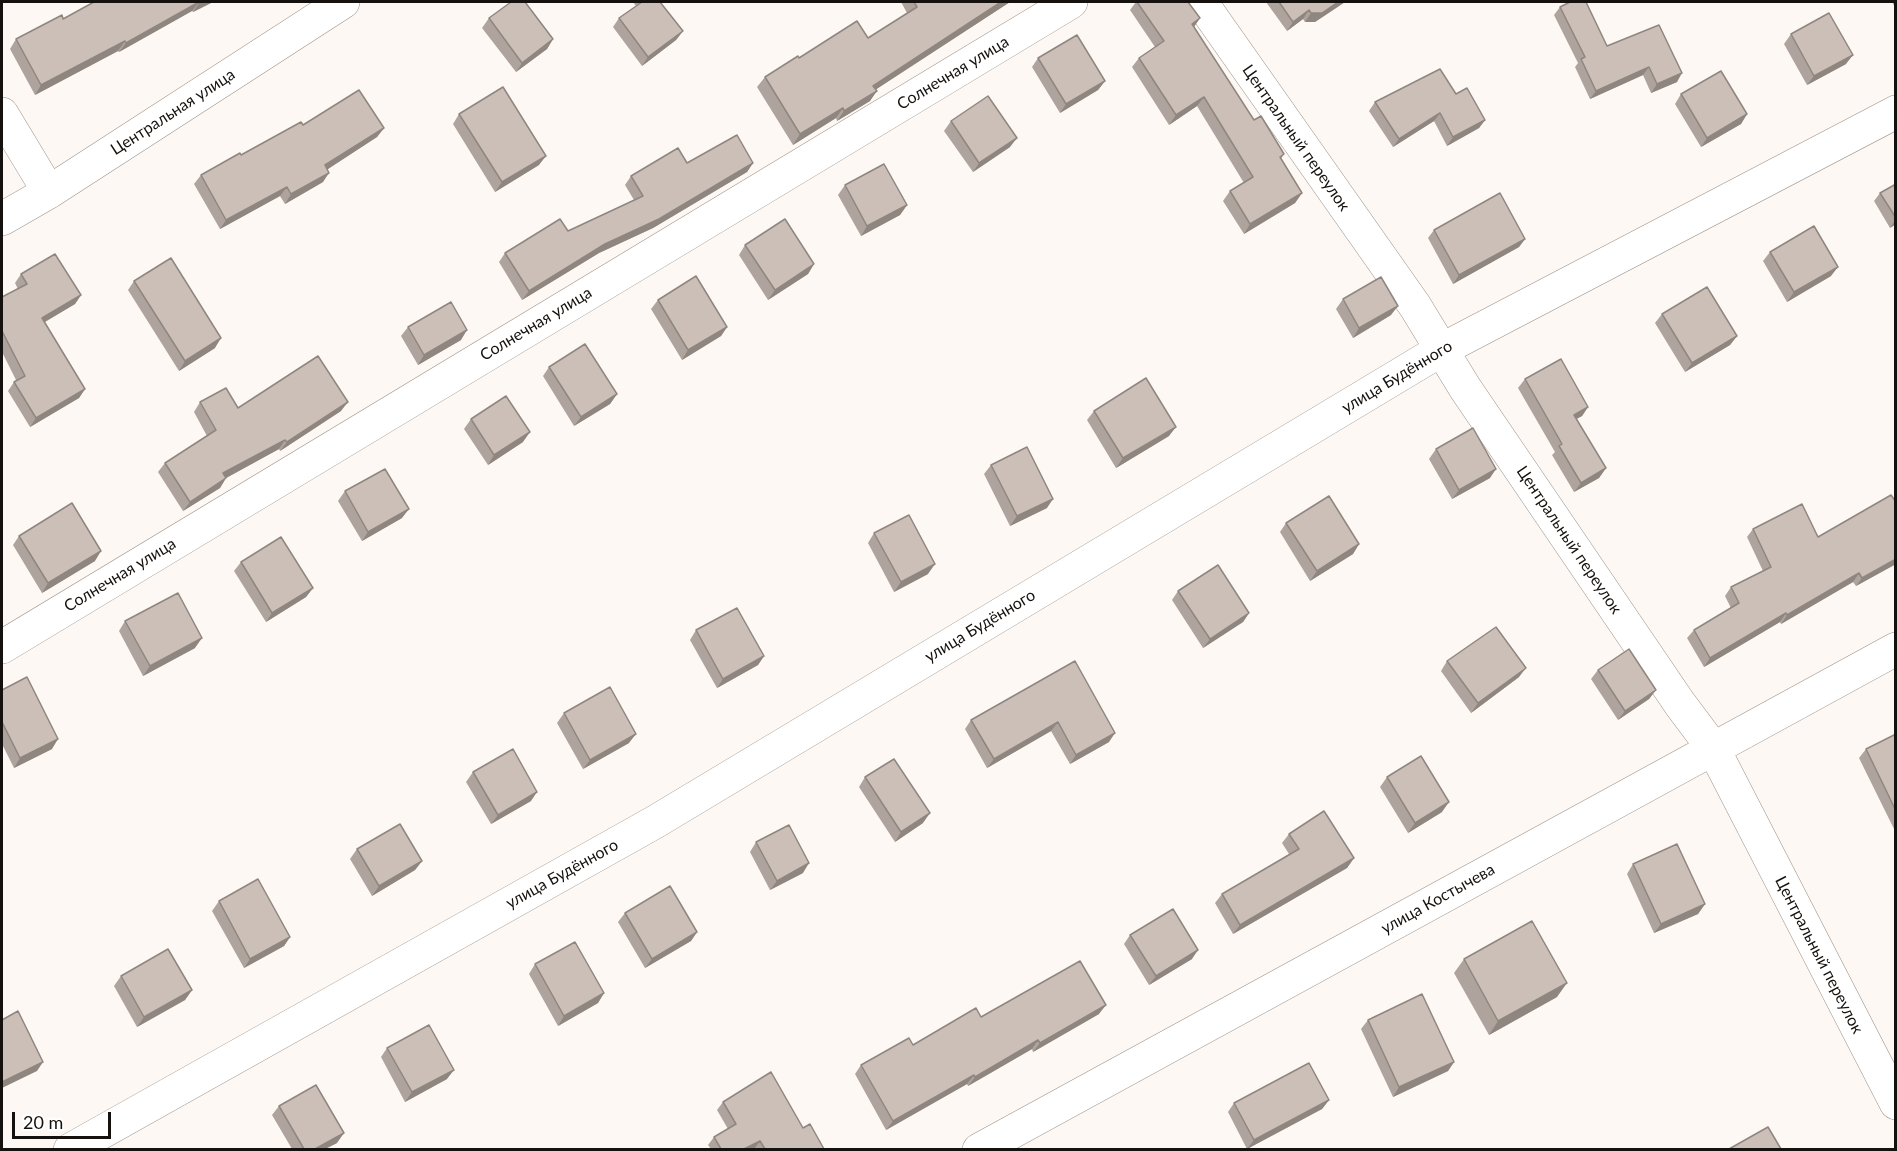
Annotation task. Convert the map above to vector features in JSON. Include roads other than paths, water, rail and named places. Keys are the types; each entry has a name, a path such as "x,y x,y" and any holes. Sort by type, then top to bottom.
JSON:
{"street":[{"name":"Центральная улица","path":"2,219 49,192 343,2"},
{"name":"Солнечная улица","path":"2,647 1071,2"},
{"name":"Центральный переулок","path":"1201,2 1414,306 1441,350 1680,704 1713,748 1896,1103"},
{"name":"улица Будённого","path":"70,1149 655,822 1441,350 1896,112"},
{"path":"2,114 49,192"},
{"name":"улица Костычева","path":"979,1149 1896,649"}]}
